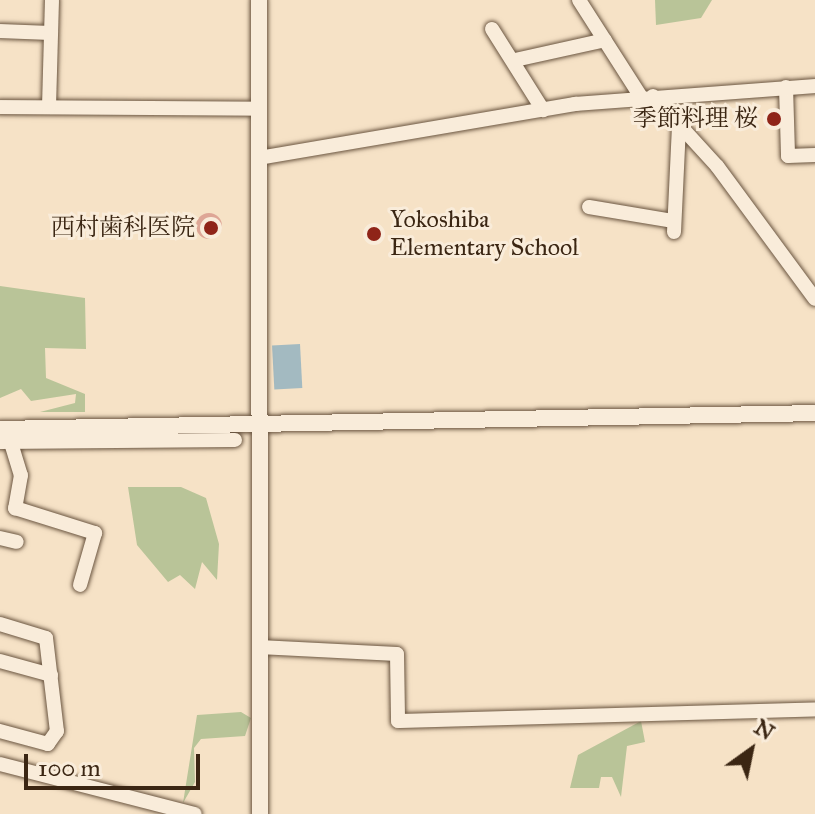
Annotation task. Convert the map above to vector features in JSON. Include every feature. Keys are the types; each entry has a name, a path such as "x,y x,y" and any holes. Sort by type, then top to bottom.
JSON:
{"street":[{"path":"49,107 52,0"},
{"path":"259,0 257,423 260,814"},
{"path":"579,0 647,96 679,124 815,299"},
{"path":"492,29 515,60 543,110"},
{"path":"0,31 50,33"},
{"path":"515,60 605,40"},
{"path":"259,158 543,110 647,96 815,86"},
{"path":"786,87 788,156 815,155"},
{"path":"0,107 260,109"},
{"path":"589,207 674,226 679,124"},
{"path":"0,429 815,413"},
{"path":"80,585 95,533 15,508 21,475 6,443 235,440"},
{"path":"0,538 17,542"},
{"path":"0,624 46,638 54,739 0,731"},
{"path":"259,647 397,654 398,721 815,709"},
{"path":"0,661 51,675"},
{"path":"0,764 195,814"}],"green space":[{"path":"655,0 712,0 701,18 656,25"},
{"path":"0,286 85,298 86,349 45,348 46,378 85,394 85,412 40,412 75,403 76,394 31,401 21,389 0,398"},
{"path":"128,487 181,487 206,498 219,544 217,580 202,562 195,589 180,575 168,582 137,545"},
{"path":"241,712 251,718 245,736 201,739 194,748 195,782 183,803 197,715"},
{"path":"641,721 645,742 627,746 621,797 612,777 601,777 599,788 570,788 578,755"}],"water":[{"path":"300,344 302,388 274,389 272,345"}],"building":[{"name":"西村歯科医院","path":"209,213 218,217 222,226 218,235 209,239 200,235 196,226 200,217"}],"place":[{"name":"季節料理 桜","path":"774,119"},
{"name":"西村歯科医院","path":"211,228"},
{"name":"Yokoshiba Elementary School","path":"374,234"}]}
